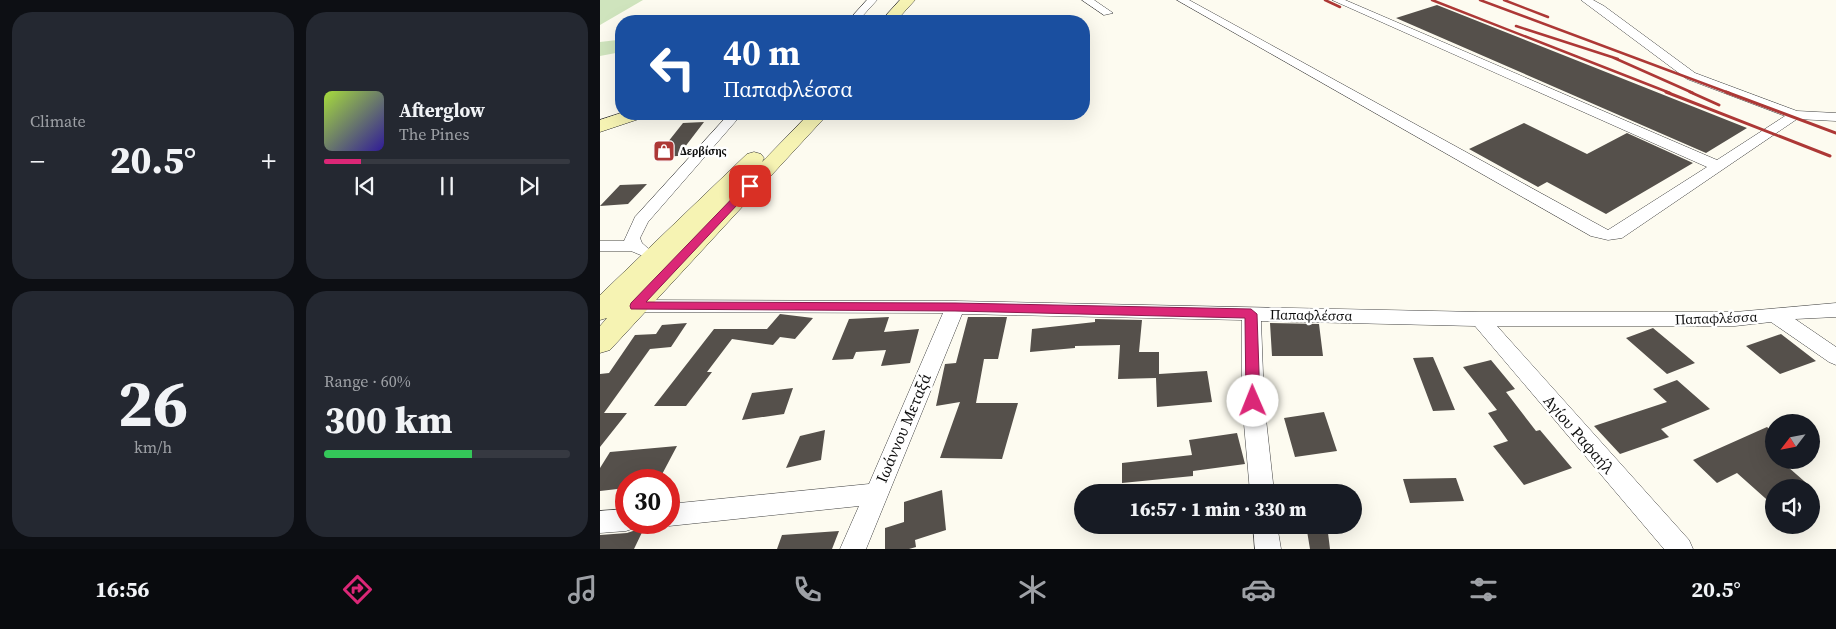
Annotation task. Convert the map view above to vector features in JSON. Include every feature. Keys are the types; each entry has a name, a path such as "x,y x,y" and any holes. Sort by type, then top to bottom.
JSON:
{"main road":[{"path":"894,15 908,0"},
{"path":"913,15 922,5"},
{"path":"600,126 618,120"},
{"path":"602,308 792,120"},
{"path":"600,343 813,120"}],"street":[{"path":"858,15 872,0"},
{"path":"1087,0 1108,14"},
{"path":"1182,0 1602,234 1616,234 1794,115"},
{"path":"1337,0 1718,166"},
{"path":"1586,0 1600,8 1691,76 1794,115 1836,117"},
{"path":"634,246 632,238 640,220 731,120"},
{"path":"600,246 634,246 654,257"},
{"name":"Παπαφλέσσα","path":"602,308 636,306 955,307 1480,319 1735,319 1836,310"},
{"name":"Ιωάννου Μεταξά","path":"853,549 955,307"},
{"path":"1251,314 1253,401 1261,484"},
{"path":"1775,315 1836,357"},
{"name":"Αγίου Ραφαήλ","path":"1480,319 1680,549"},
{"path":"680,514 875,494"},
{"path":"600,522 615,521"},
{"path":"1266,534 1268,549"}],"green space":[{"path":"600,0 643,0 615,15 600,25"},
{"path":"615,40 615,53 600,56 600,42"}],"building":[{"path":"1437,5 1747,128 1706,153 1396,18"},
{"path":"704,122 678,156 656,157 683,123"},
{"path":"1524,123 1587,154 1627,133 1693,163 1606,214 1547,182 1538,187 1469,149"},
{"path":"647,184 628,204 600,206 620,185"},
{"path":"780,314 813,318 795,339 780,337 773,345 732,339 707,372 712,372 686,406 654,406 714,329 767,329"},
{"path":"889,317 884,332 919,329 910,363 881,366 886,350 856,352 853,359 832,360 849,319"},
{"path":"968,317 1007,317 998,359 984,359 976,403 1018,403 1002,459 940,458 960,402 936,406 945,364 956,363"},
{"path":"1095,319 1142,320 1139,352 1159,352 1159,374 1207,371 1212,402 1157,407 1156,378 1118,379 1120,345 1075,346 1075,348 1030,352 1032,329 1095,322"},
{"path":"687,323 671,347 650,349 604,413 627,413 600,447 600,374 609,373 635,335 656,334 662,325"},
{"path":"1270,323 1319,324 1323,356 1272,356"},
{"path":"1653,328 1695,363 1667,374 1626,338"},
{"path":"1781,334 1816,361 1780,374 1746,346"},
{"path":"1433,357 1455,410 1433,411 1413,358"},
{"path":"1491,360 1515,389 1506,392 1536,431 1540,430 1572,468 1524,485 1493,446 1508,441 1488,413 1497,410 1463,367"},
{"path":"1677,380 1710,409 1661,429 1669,437 1620,454 1594,426 1667,402 1653,389"},
{"path":"793,388 784,414 742,420 752,393"},
{"path":"1324,412 1337,451 1295,457 1284,418"},
{"path":"1765,428 1765,469 1790,469 1802,479 1765,479 1765,498 1737,473 1717,483 1693,460"},
{"path":"825,430 821,460 786,468 800,436"},
{"path":"1237,433 1245,464 1193,471 1193,476 1122,483 1122,463 1192,455 1189,440"},
{"path":"677,446 665,469 615,469 615,489 600,491 600,468 610,452"},
{"path":"1456,478 1464,501 1410,503 1403,479"},
{"path":"942,490 946,530 915,540 916,547 909,549 885,549 885,528 904,522 904,502"},
{"path":"839,531 832,549 777,549 782,535"},
{"path":"641,534 634,549 600,549 600,535"},
{"path":"1308,534 1328,534 1330,549 1310,549"}],"railway":[{"path":"1325,0 1340,7"},
{"path":"1432,0 1670,93"},
{"path":"1480,0 1729,93"},
{"path":"1504,0 1548,17"},
{"path":"1516,26 1612,57"},
{"path":"1612,57 1618,59"},
{"path":"1612,57 1693,93"},
{"path":"1666,92 1830,156"},
{"path":"1690,92 1719,105"},
{"path":"1726,92 1836,133"}],"place":[{"name":"Δερβίσης","path":"664,151"}],"route":[{"path":"750,186 636,306 955,307 1251,314 1253,401"}]}
